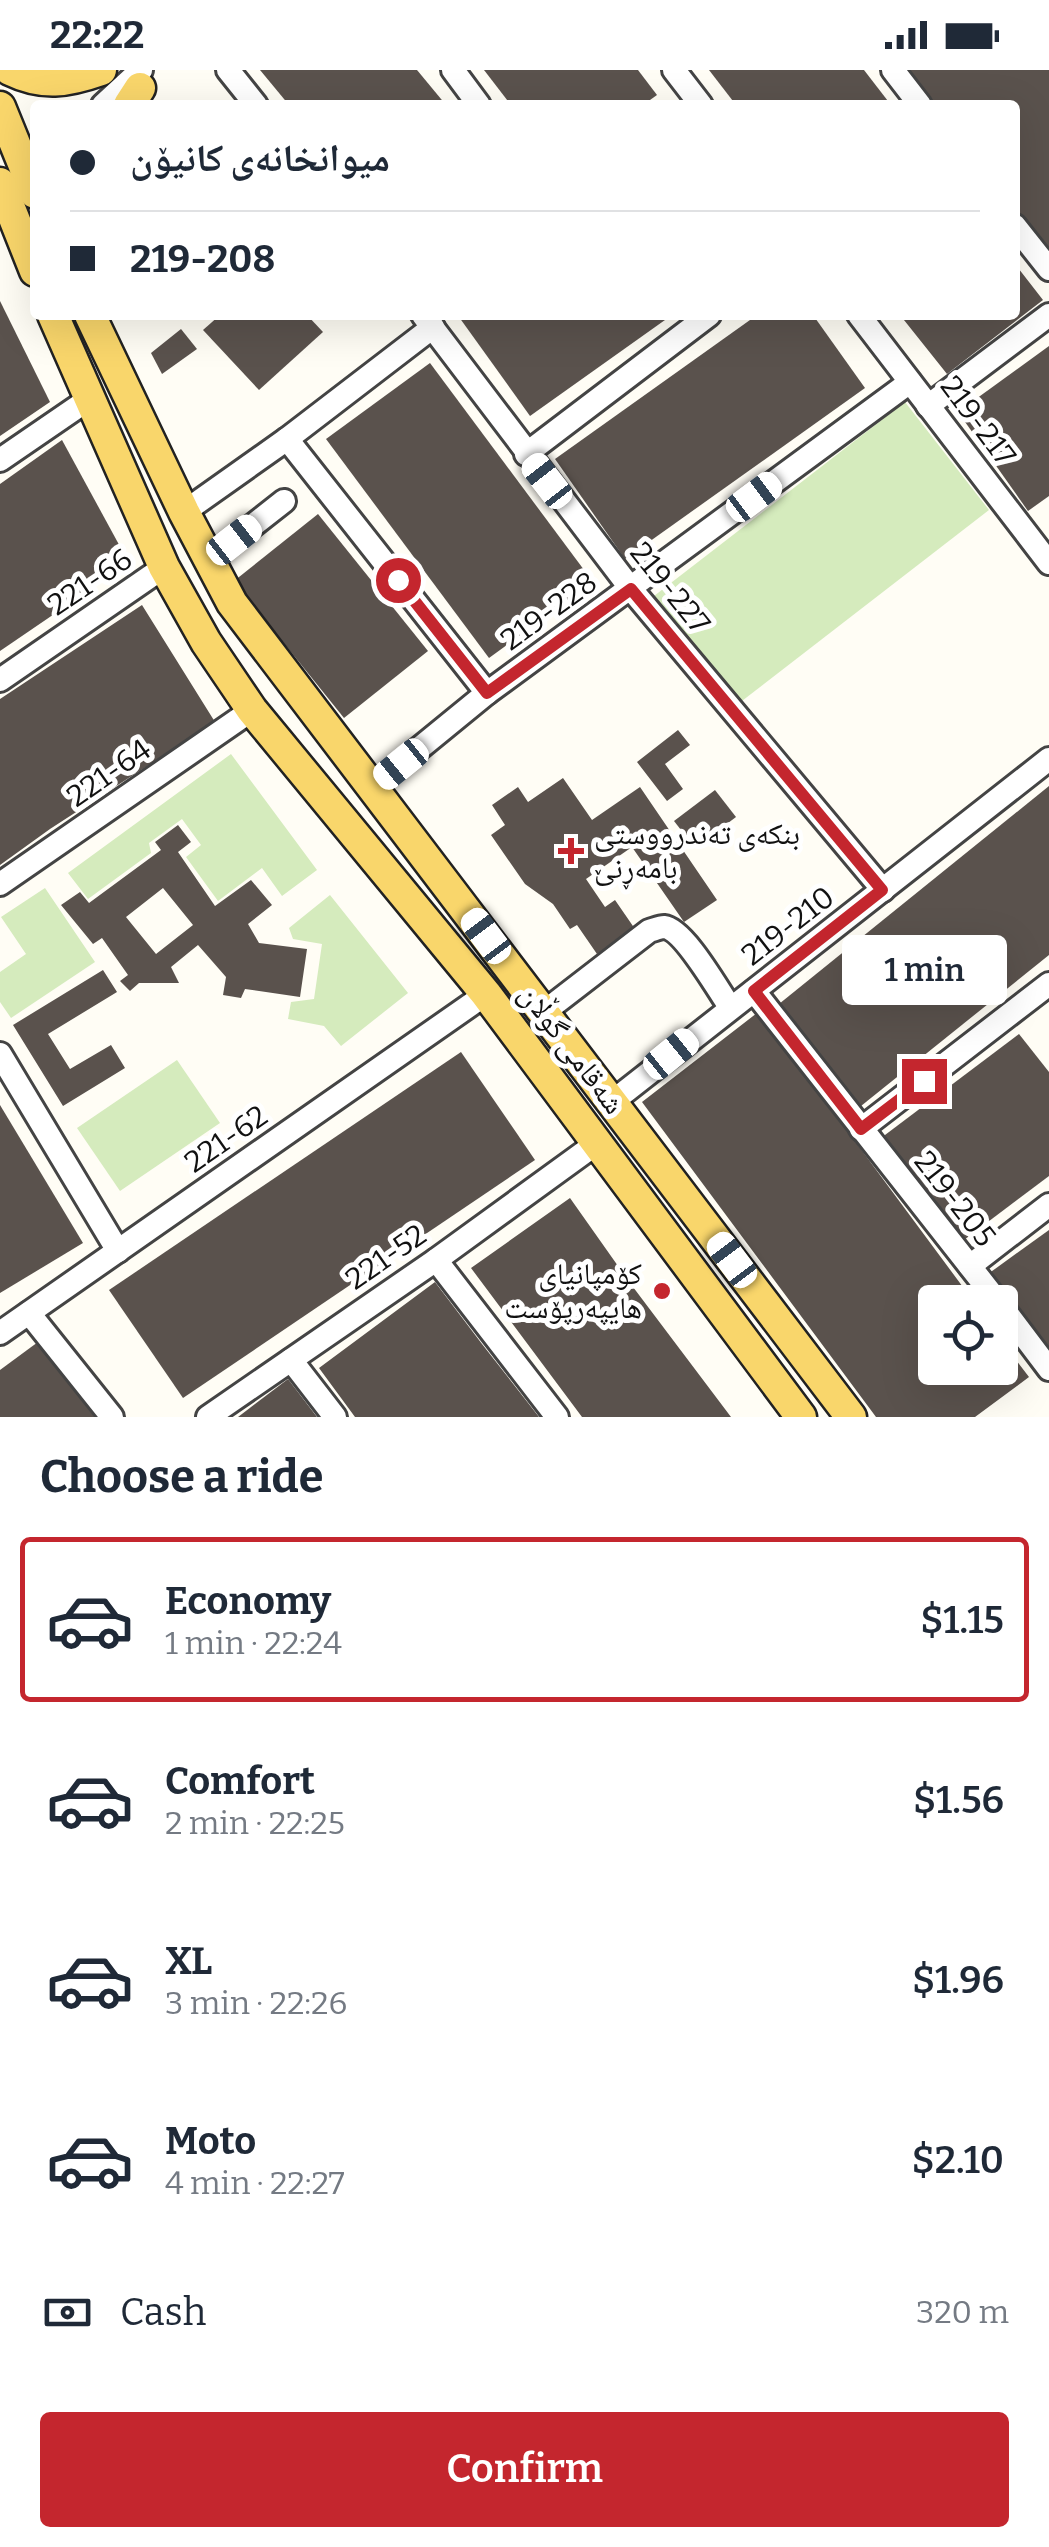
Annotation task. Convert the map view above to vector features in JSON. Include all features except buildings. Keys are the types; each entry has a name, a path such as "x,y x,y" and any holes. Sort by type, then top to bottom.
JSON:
{"main road":[{"path":"10,70 26,78 57,83 101,70"},
{"path":"0,107 30,247"},
{"name":"شەقامی گوڵان","path":"56,320 164,567 206,642 252,710 486,994 801,1417"},
{"name":"شەقامی گوڵان","path":"92,320 232,603 852,1417"},
{"path":"102,320 113,364"}],"street":[{"path":"228,70 252,100"},
{"path":"452,70 475,100"},
{"path":"674,70 691,100"},
{"path":"893,70 916,100"},
{"path":"113,100 138,88"},
{"path":"1020,232 1049,269"},
{"path":"928,406 1049,315"},
{"path":"526,454 702,320"},
{"name":"219-217","path":"862,320 1049,563"},
{"path":"184,512 287,439 428,321"},
{"name":"219-227","path":"428,321 631,589 882,890"},
{"name":"219-228","path":"372,787 487,693 910,382"},
{"path":"0,460 89,399"},
{"path":"287,439 487,693"},
{"path":"209,560 284,501"},
{"path":"1029,538 1049,522"},
{"name":"221-66","path":"0,680 164,567"},
{"name":"221-64","path":"0,884 252,710"},
{"name":"219-210","path":"612,1102 1049,759"},
{"path":"544,1012 660,927 682,938 730,1007"},
{"path":"861,1129 1049,984"},
{"name":"219-205","path":"754,991 984,1285"},
{"name":"221-62","path":"0,1333 486,994"},
{"path":"0,1054 118,1251"},
{"name":"221-52","path":"208,1417 436,1260 596,1142"},
{"path":"970,1266 1049,1205"},
{"path":"436,1260 557,1417"},
{"path":"29,1312 112,1417"},
{"name":"219-205","path":"1018,1328 1049,1368"},
{"path":"291,1360 335,1417"}],"green space":[{"path":"905,402 989,510 738,704 654,596"},
{"path":"231,754 317,870 282,896 262,868 218,901 186,857 201,845 182,819 149,843 151,853 88,899 68,873"},
{"path":"45,888 95,962 11,1018 0,1002 0,972 26,954 1,917"},
{"path":"330,895 408,993 341,1046 324,1026 288,1019 291,1002 314,999 322,944 293,939 289,928"},
{"path":"177,1060 220,1123 120,1191 77,1128"}],"place":[{"name":"بنکەی تەندرووستی بامەڕنێ","path":"571,851"},
{"name":"کۆمپانیای هایپەرپۆست","path":"662,1291"}],"route":[{"path":"398,580 487,693 631,589 882,890 754,991 861,1129 924,1081"}]}
